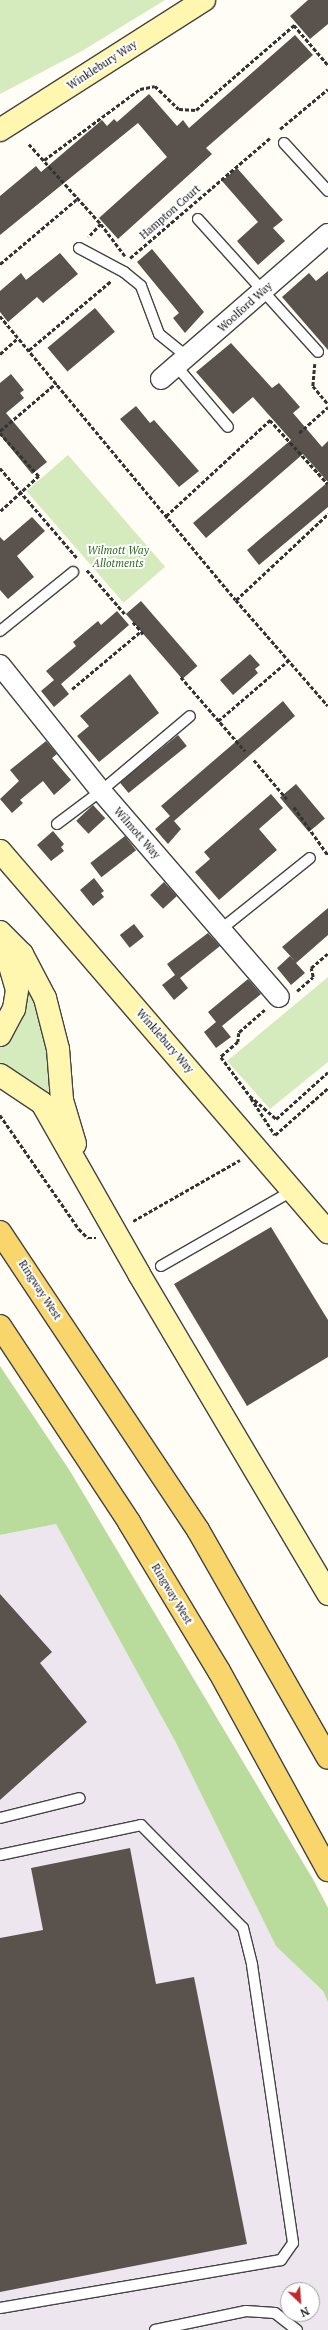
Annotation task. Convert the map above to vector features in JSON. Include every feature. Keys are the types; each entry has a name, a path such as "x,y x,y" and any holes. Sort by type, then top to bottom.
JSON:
{"main road":[{"name":"Ringway West","path":"0,1232 198,1530 328,1758"},
{"name":"Ringway West","path":"0,1326 120,1510 214,1664 328,1870"}],"street":[{"name":"Winklebury Way","path":"0,130 204,0"},
{"name":"Woolford Way","path":"161,379 183,363 262,291 328,234"},
{"name":"Wilmott Way","path":"0,665 101,791 220,930 277,1000"},
{"name":"Winklebury Way","path":"0,851 328,1232"},
{"path":"0,932 17,990 14,1009 0,1035"},
{"path":"0,932 22,954 45,998 58,1049 62,1100 88,1187"},
{"path":"0,1075 42,1103 88,1187 328,1594"}],"lane":[{"path":"284,143 328,191"},
{"path":"198,219 317,351"},
{"path":"79,248 124,272 141,286 159,334 183,363 228,428"},
{"path":"0,631 72,572"},
{"path":"57,824 101,791 190,716"},
{"path":"220,930 310,858"},
{"path":"161,1266 292,1190"},
{"path":"0,1818 80,1798"},
{"path":"0,1855 141,1825 243,1928 252,1965 293,2243 281,2260 0,2308"},
{"path":"155,2330 246,2311 275,2314 297,2330"}],"path":[{"path":"44,160 140,90 155,86 179,109 196,110 294,25 328,65"},
{"name":"Hampton Court","path":"29,350 124,272 129,260 328,90"},
{"path":"30,144 101,224 129,260"},
{"path":"0,264 78,198"},
{"path":"79,248 101,224"},
{"path":"0,316 236,600 328,706"},
{"path":"0,354 18,338"},
{"path":"299,433 328,406 314,386 317,351"},
{"path":"0,512 39,476 0,432 56,383"},
{"path":"166,516 270,420 328,484"},
{"path":"0,468 78,559"},
{"path":"236,600 328,514"},
{"path":"91,574 126,614"},
{"path":"133,622 143,634"},
{"path":"72,689 141,631"},
{"path":"218,721 289,660"},
{"path":"181,677 245,751"},
{"path":"254,760 287,799"},
{"path":"294,806 328,854"},
{"path":"328,953 311,968 313,977 279,1005 277,1000 239,1033 238,1042 221,1057 250,1096 275,1135 328,1088"},
{"path":"250,1096 276,1119 328,1072"},
{"path":"0,1115 79,1229 88,1238 99,1237"},
{"path":"133,1221 247,1157"}],"shaded area":[{"path":"56,1524 175,1741 276,1945 323,1991 328,2002 328,2330 0,2330 0,1535"}],"green space":[{"path":"0,0 165,0 82,51 0,94"},
{"name":"Wilmott Way Allotments","path":"68,455 165,567 124,603 26,491"},
{"path":"328,977 328,1062 270,1109 227,1061"},
{"path":"28,985 46,1036 51,1091 38,1093 0,1066 0,1047 9,1035"},
{"path":"0,1366 70,1471 314,1881 328,1908 328,2002 323,1991 276,1946 175,1741 56,1524 0,1535"}],"building":[{"path":"308,0 328,0 328,24 310,39 290,16"},
{"path":"295,35 313,55 206,148 212,154 118,239 99,218 167,157 138,123 0,235 0,196 36,166 41,172 102,120 107,126 114,119 117,122 149,94 177,126 183,120 189,128"},
{"path":"237,168 283,220 273,228 285,241 258,265 237,241 258,222 222,181"},
{"path":"152,249 204,312 185,333 173,318 179,313 137,262"},
{"path":"60,253 78,274 43,303 37,297 8,322 0,312 0,291 21,273 26,280"},
{"path":"328,271 328,350 282,297 309,273 316,281"},
{"path":"95,308 115,332 67,372 48,348"},
{"path":"231,343 272,388 279,383 300,407 293,413 322,447 328,441 328,482 303,454 206,538 193,523 291,440 253,397 233,414 196,372"},
{"path":"11,374 24,390 20,393 24,398 6,413 47,462 32,474 0,435 0,383"},
{"path":"136,406 150,423 154,420 199,471 179,487 120,419"},
{"path":"328,482 328,507 259,565 247,550"},
{"path":"32,517 45,531 17,556 34,577 8,599 0,590 0,537 4,541"},
{"path":"141,601 197,666 182,679 126,614"},
{"path":"117,611 129,625 61,684 69,694 54,707 41,691 54,680 46,671 76,646 73,642 98,621 101,625"},
{"path":"250,654 260,665 255,669 258,673 233,695 220,680"},
{"path":"130,674 159,713 99,762 77,736 89,726 80,716"},
{"path":"283,701 295,716 174,821 181,829 168,844 155,829 170,816 161,806"},
{"path":"178,735 187,746 129,793 120,782"},
{"path":"46,741 57,754 52,758 71,780 54,795 43,781 20,800 23,803 12,813 0,799 19,781 10,770"},
{"path":"296,784 325,818 309,832 280,797"},
{"path":"271,794 283,808 259,829 277,850 219,900 195,872 210,859 204,852"},
{"path":"93,805 105,818 88,834 76,821"},
{"path":"53,831 64,844 61,847 64,851 51,861 37,845"},
{"path":"125,836 136,850 101,877 90,863"},
{"path":"94,878 104,891 101,893 104,897 93,906 80,890"},
{"path":"164,882 177,896 163,909 150,895"},
{"path":"328,908 328,935 296,963 305,973 291,985 277,968 290,956 295,961 282,947"},
{"path":"134,924 144,937 130,948 120,935"},
{"path":"208,933 220,946 180,978 188,988 174,1000 162,985 175,975 167,964"},
{"path":"248,979 261,994 222,1026 231,1037 216,1048 204,1032 216,1022 208,1012"},
{"path":"271,1227 328,1320 328,1357 247,1406 174,1284"},
{"path":"0,1594 52,1652 40,1663 87,1722 0,1800"},
{"path":"130,1848 156,1984 194,1977 247,2244 0,2292 0,1938 43,1930 31,1868"}]}
